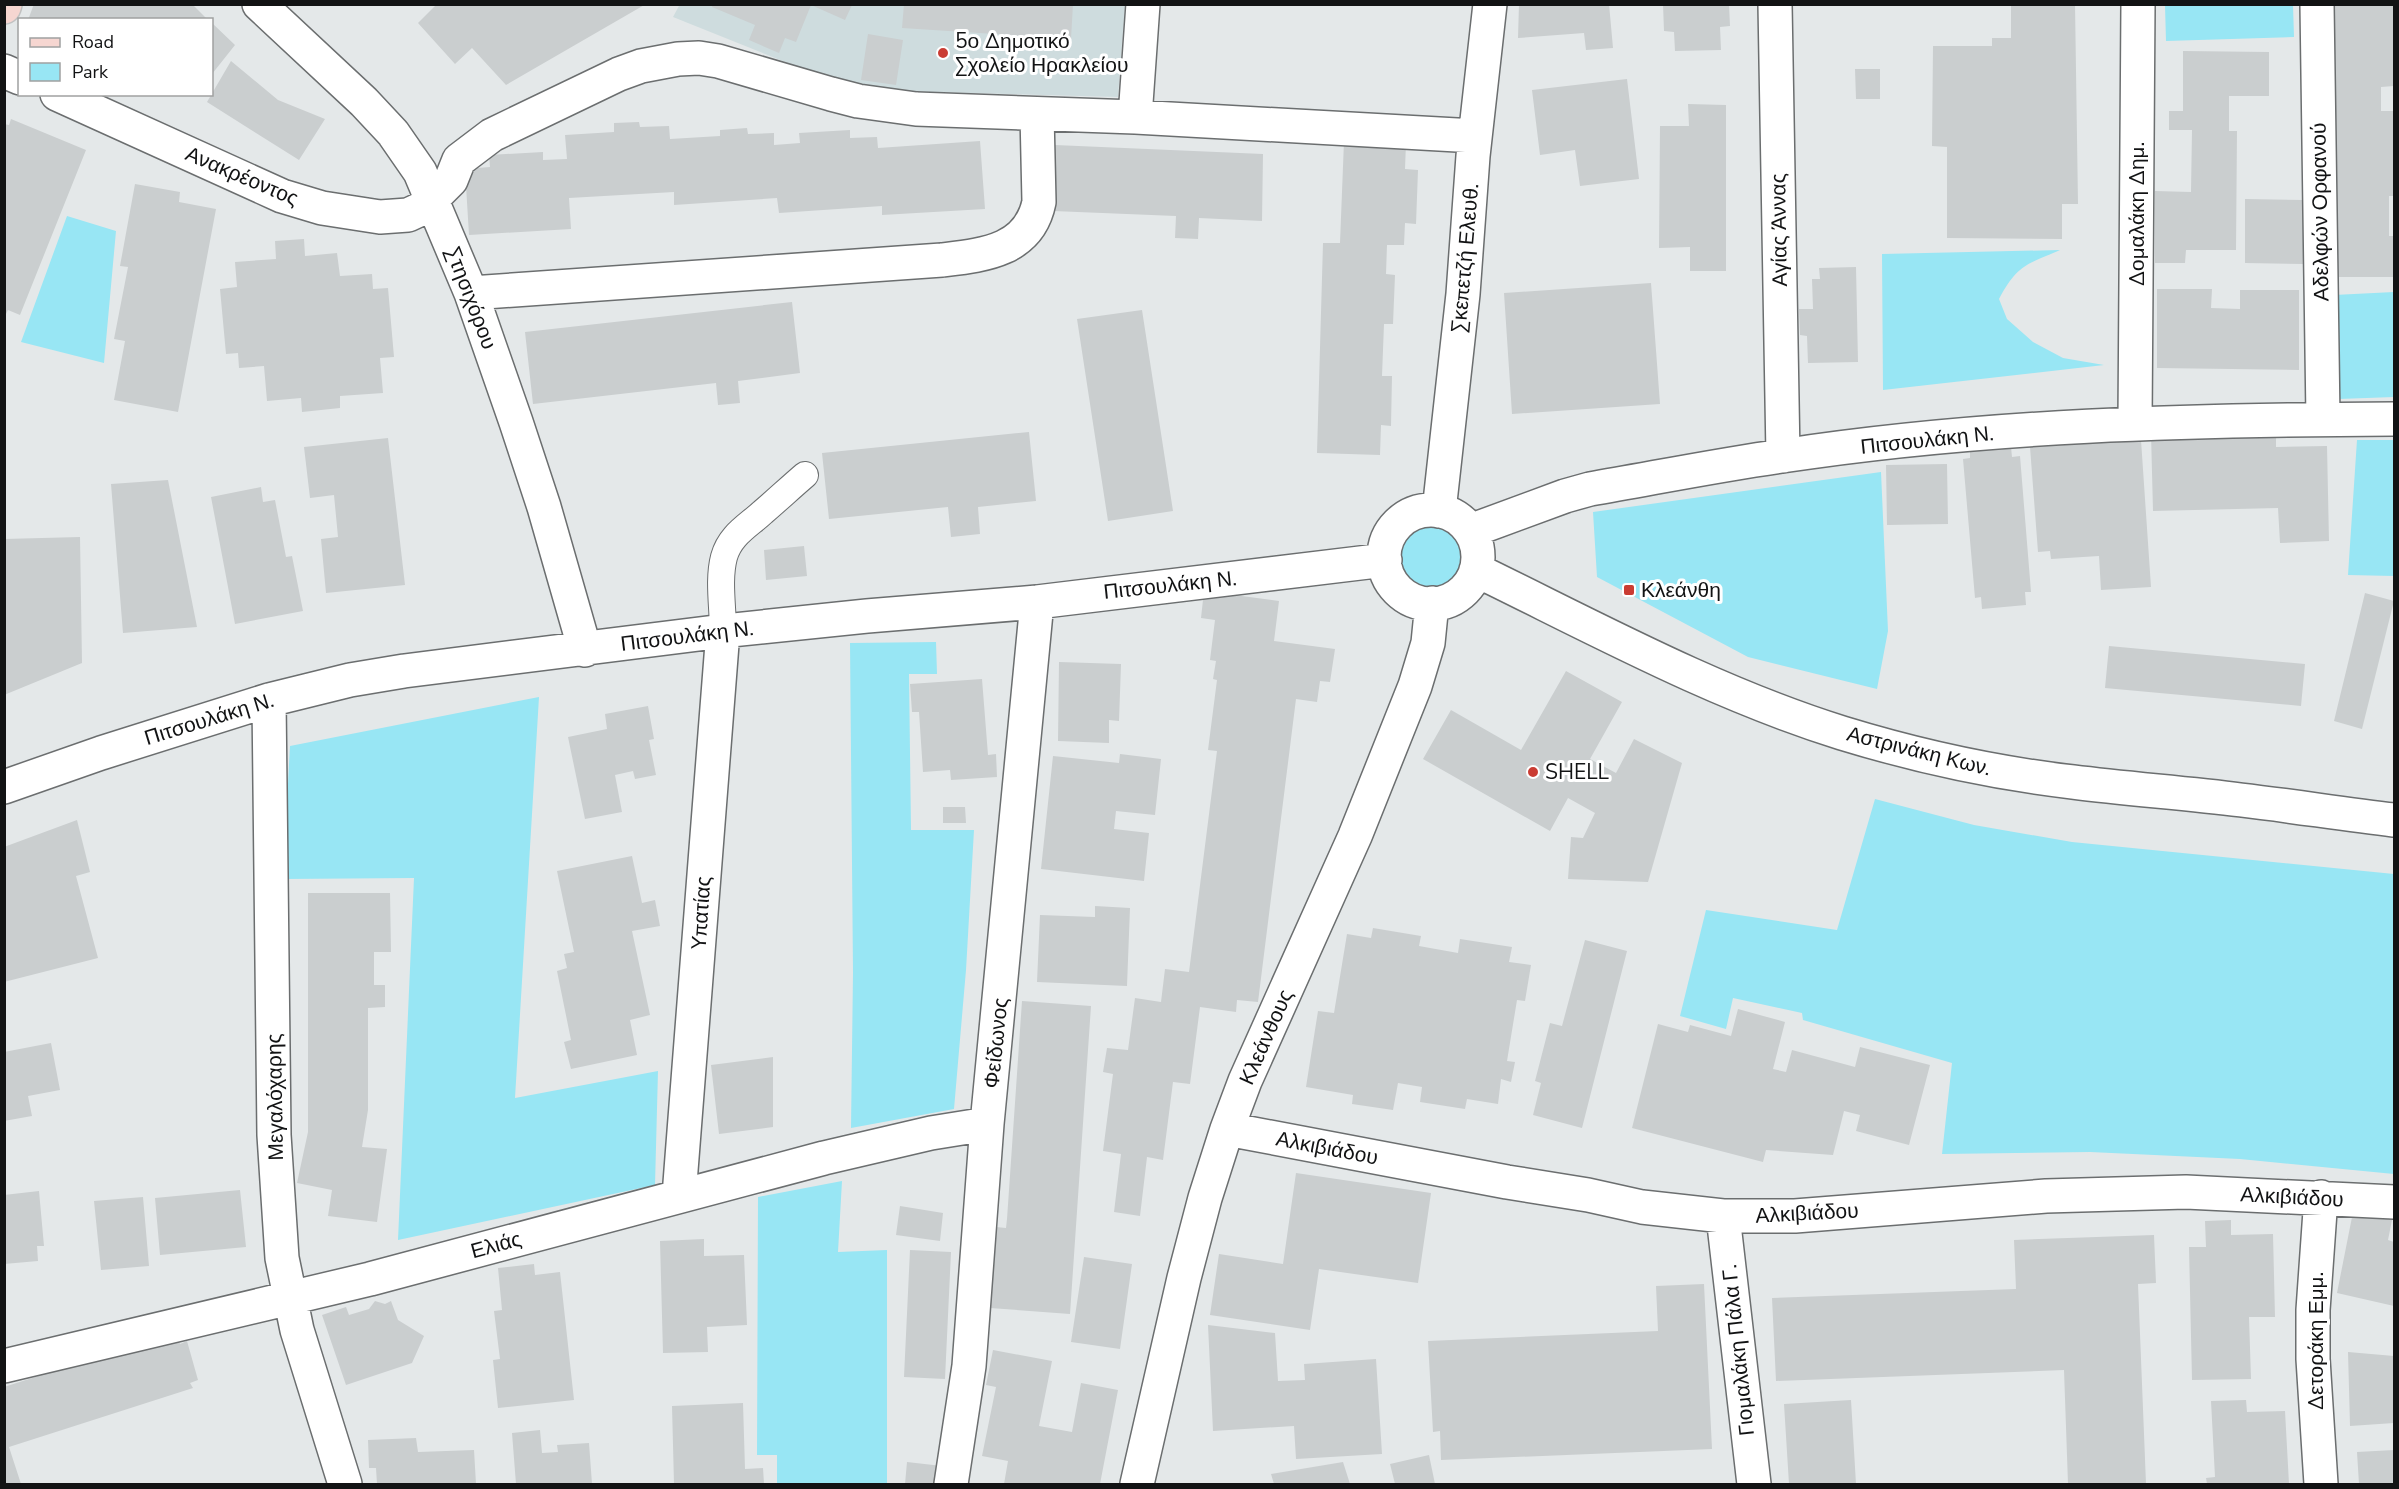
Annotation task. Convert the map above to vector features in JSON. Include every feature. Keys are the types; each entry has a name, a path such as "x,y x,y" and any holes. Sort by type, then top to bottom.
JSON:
{"street":[{"name":"Στησιχόρου","path":"259,4 364,102 393,133 415,165 433,200 471,293 544,507 585,650"},
{"path":"1135,117 1143,4"},
{"name":"Σκεπετζή Ελευθ.","path":"1439,511 1463,294 1475,136 1490,4"},
{"name":"Αγίας Άννας","path":"1775,4 1783,456"},
{"name":"Δομαλάκη Δημ.","path":"2135,423 2138,4"},
{"name":"Αδελφών Ορφανού","path":"2317,4 2323,419"},
{"name":"Ανακρέοντος","path":"61,96 262,187 322,208 363,216 393,217 408,215 433,200 452,180 459,160 492,135 619,74 641,66 678,59 699,58 738,65 831,94 890,106 1475,136"},
{"path":"4,71 18,77"},
{"path":"471,293 942,260 1002,248 1024,234 1037,215 1040,202 1037,114"},
{"name":"Πιτσουλάκη Ν.","path":"1470,531 1590,489 1783,456 1927,439 2135,423 2394,419"},
{"path":"1420,511 1439,511 1457,518 1470,531 1477,549 1476,570 1470,582 1459,594 1441,603 1412,600 1397,588 1386,571 1388,540 1400,522 1420,511"},
{"name":"Πιτσουλάκη Ν.","path":"4,787 112,749 269,700 350,680 404,671 723,631 1037,602 1385,560"},
{"name":"Αστρινάκη Κων.","path":"1476,570 1674,667 1809,723 1902,750 1944,761 2070,782 2241,800 2394,820"},
{"name":"Φείδωνος","path":"951,1485 969,1366 987,1124 1037,602"},
{"name":"Κλεάνθους","path":"1137,1485 1186,1269 1227,1129 1245,1081 1355,836 1415,686 1428,642 1432,603"},
{"name":"Υπατίας","path":"679,1196 723,631"},
{"name":"Μεγαλόχαρης","path":"269,700 274,1135 282,1258 289,1298 309,1373 345,1485"},
{"name":"Ελιάς","path":"4,1366 289,1298 931,1133 987,1124"},
{"name":"Αλκιβιάδου","path":"1227,1129 1495,1180 1588,1195 1641,1207 1723,1216 1795,1216 2046,1196 2186,1192 2394,1202"},
{"name":"Δετοράκη Εμμ.","path":"2321,1197 2313,1310 2313,1359 2321,1485"},
{"name":"Γιομαλάκη Πάλα Γ.","path":"1723,1216 1754,1485"}],"lane":[{"path":"723,631 722,568 730,543 746,524 760,515 805,475"}],"shaded area":[{"name":"5ο Δημοτικό Σχολείο Ηρακλείου","path":"680,4 1125,5 1118,97 855,90 673,17"}],"green space":[{"path":"2165,5 2293,5 2294,37 2166,41"},
{"path":"67,216 116,231 104,363 21,342"},
{"path":"2060,250 2024,267 2012,279 1999,299 2007,319 2033,342 2063,358 2104,365 1883,390 1882,254"},
{"path":"2394,292 2394,397 2339,399 2334,295"},
{"path":"2357,440 2394,440 2394,576 2348,575"},
{"path":"1881,472 1888,631 1877,689 1748,657 1597,577 1593,512"},
{"path":"1425,527 1437,527 1448,532 1456,540 1461,557 1459,569 1448,582 1437,587 1425,587 1414,582 1406,574 1401,563 1401,551 1406,540 1414,532"},
{"path":"936,642 937,674 909,674 911,830 974,830 966,970 954,1109 851,1128 853,972 850,643"},
{"path":"539,697 515,1098 658,1071 655,1185 398,1240 414,878 283,879 290,746"},
{"path":"1875,799 1974,825 2072,842 2394,874 2394,1174 2240,1159 2090,1152 1942,1154 1952,1063 1803,1020 1802,1013 1733,998 1726,1029 1680,1016 1706,910 1837,930"},
{"path":"842,1181 838,1252 887,1250 887,1484 777,1484 777,1455 757,1455 758,1197"}],"building":[{"path":"34,4 192,4 206,18 29,18"},
{"path":"437,4 646,4 506,85 472,48 455,64 418,23"},
{"path":"713,4 852,5 845,20 811,5 796,42 785,38 779,53 749,40 755,25 712,7"},
{"path":"904,4 1073,4 1071,39 902,28"},
{"path":"1519,4 1609,4 1613,48 1586,50 1584,33 1518,38"},
{"path":"1663,4 1729,4 1730,26 1720,27 1721,50 1675,51 1674,32 1664,31"},
{"path":"2011,4 2075,4 2078,204 2062,204 2062,239 1947,238 1947,147 1932,146 1933,46 1992,46 1992,38 2011,38"},
{"path":"2333,4 2394,4 2394,86 2381,87 2381,111 2394,111 2394,196 2389,196 2389,236 2394,236 2394,277 2336,277"},
{"path":"213,24 235,45 213,73"},
{"path":"868,34 903,40 896,85 861,80"},
{"path":"2183,51 2269,52 2269,96 2229,96 2229,131 2237,131 2236,250 2186,250 2185,263 2155,263 2155,191 2191,192 2192,130 2169,130 2169,111 2183,111"},
{"path":"231,61 278,100 325,119 299,160 207,102 213,96 213,92"},
{"path":"1855,69 1880,69 1880,99 1856,99"},
{"path":"1627,79 1639,179 1580,186 1575,150 1540,155 1532,90"},
{"path":"1688,104 1726,105 1726,271 1690,271 1690,247 1659,248 1660,126 1689,126"},
{"path":"11,119 86,150 20,315 8,310 4,318 4,124 9,125"},
{"path":"639,122 640,127 669,126 670,139 720,136 720,130 747,128 748,134 774,133 774,145 800,143 799,133 850,130 850,138 877,137 878,148 980,141 985,209 882,215 882,206 779,213 777,198 674,205 674,192 569,198 571,229 469,235 465,169 490,167 489,155 543,152 543,160 567,159 565,135 614,132 614,123"},
{"path":"1344,141 1406,143 1405,169 1418,170 1416,224 1405,223 1404,245 1387,245 1386,274 1395,275 1393,324 1384,324 1382,376 1392,376 1391,426 1381,425 1380,455 1317,453 1323,243 1340,243"},
{"path":"1055,145 1263,154 1262,221 1199,218 1198,239 1175,238 1176,216 1053,211"},
{"path":"135,184 180,192 179,202 216,209 178,412 114,400 125,341 114,339 128,267 120,266"},
{"path":"2245,199 2303,200 2303,264 2245,263"},
{"path":"304,239 305,256 337,253 340,276 372,274 373,289 388,288 394,357 380,358 383,393 340,396 340,408 302,412 301,398 267,401 264,366 239,368 238,353 226,354 220,289 237,287 235,262 276,259 275,241"},
{"path":"1856,267 1858,362 1808,363 1807,336 1800,335 1799,309 1813,309 1812,279 1820,279 1819,268"},
{"path":"1651,283 1660,404 1512,414 1504,293"},
{"path":"2157,289 2212,289 2211,308 2240,309 2240,290 2299,290 2299,370 2157,368"},
{"path":"792,302 800,373 738,381 740,403 718,405 716,383 533,404 525,332"},
{"path":"1142,310 1173,511 1108,521 1077,319"},
{"path":"2276,430 2276,447 2327,446 2329,541 2280,543 2278,508 2153,511 2151,433"},
{"path":"1029,432 1036,501 978,507 980,534 951,537 948,507 829,519 822,453"},
{"path":"388,438 405,585 326,593 321,539 338,537 334,495 310,498 304,447"},
{"path":"2141,440 2151,587 2101,590 2099,556 2051,559 2050,551 2038,552 2030,447"},
{"path":"2011,447 2012,457 2020,456 2031,592 2025,592 2026,605 1982,609 1981,597 1975,598 1963,459 1970,458 1970,450"},
{"path":"1947,464 1948,524 1887,525 1886,465"},
{"path":"168,480 197,627 123,633 111,484"},
{"path":"261,487 263,502 275,500 286,557 292,556 303,611 235,624 211,497"},
{"path":"80,537 82,663 4,695 4,539"},
{"path":"804,546 807,576 766,580 764,550"},
{"path":"1204,591 1279,601 1274,641 1335,649 1330,682 1320,681 1317,702 1296,699 1258,1002 1237,1000 1236,1012 1200,1007 1190,1084 1173,1082 1163,1160 1147,1157 1140,1216 1114,1212 1121,1154 1103,1151 1113,1074 1103,1072 1107,1048 1128,1050 1135,998 1161,1002 1165,969 1189,972 1217,751 1208,750 1217,680 1213,679 1216,661 1210,660 1215,620 1201,618"},
{"path":"2365,593 2394,601 2362,729 2334,721"},
{"path":"2109,646 2305,664 2301,706 2105,688"},
{"path":"1059,662 1121,664 1119,721 1109,720 1109,743 1058,741"},
{"path":"1566,671 1622,702 1590,759 1616,773 1634,739 1682,763 1648,882 1568,879 1571,837 1583,838 1595,813 1568,798 1550,831 1423,759 1451,710 1521,750"},
{"path":"982,679 988,755 996,754 997,777 951,780 950,770 923,772 919,712 912,712 910,684"},
{"path":"648,706 654,739 649,740 656,775 635,779 633,771 615,775 622,812 585,819 568,737 607,729 605,714"},
{"path":"1120,754 1161,759 1155,815 1116,811 1114,829 1149,833 1144,881 1041,869 1053,756 1119,763"},
{"path":"943,807 965,807 966,823 943,823"},
{"path":"77,820 90,872 76,876 98,958 4,982 4,847"},
{"path":"632,856 642,903 655,900 660,926 632,931 650,1015 630,1020 637,1055 571,1069 564,1042 571,1040 557,971 567,968 564,954 574,952 557,871"},
{"path":"308,893 390,893 391,952 374,952 374,985 385,985 385,1007 368,1008 368,1110 362,1147 387,1149 377,1222 328,1216 332,1190 297,1183 308,1132"},
{"path":"1095,906 1130,908 1127,986 1037,982 1040,915 1095,917"},
{"path":"1373,928 1421,936 1419,946 1458,953 1460,939 1512,947 1509,962 1531,965 1525,1001 1517,1000 1507,1061 1515,1062 1511,1082 1501,1079 1498,1104 1467,1099 1465,1109 1420,1102 1422,1087 1398,1083 1393,1110 1352,1104 1353,1095 1306,1087 1318,1011 1334,1013 1347,934 1371,938"},
{"path":"1585,940 1627,951 1582,1128 1533,1115 1541,1083 1535,1081 1550,1023 1562,1026"},
{"path":"1022,1001 1091,1006 1070,1314 990,1308 996,1227 1006,1228 1007,1219"},
{"path":"1738,1009 1785,1022 1773,1069 1786,1072 1792,1050 1855,1067 1860,1047 1930,1065 1909,1145 1856,1131 1860,1115 1844,1111 1833,1155 1766,1150 1763,1162 1632,1128 1658,1024 1688,1032 1690,1025 1731,1036"},
{"path":"51,1043 60,1090 28,1096 32,1116 4,1121 4,1052"},
{"path":"773,1057 773,1127 719,1134 711,1065"},
{"path":"1296,1173 1431,1193 1418,1283 1319,1269 1310,1330 1210,1315 1219,1254 1283,1264"},
{"path":"240,1190 246,1247 160,1255 155,1198"},
{"path":"39,1191 44,1246 37,1246 38,1261 4,1264 4,1195"},
{"path":"143,1197 149,1266 101,1270 94,1201"},
{"path":"900,1206 943,1213 940,1241 896,1235"},
{"path":"2353,1212 2392,1220 2388,1240 2394,1242 2394,1306 2337,1293"},
{"path":"2231,1220 2231,1235 2273,1234 2275,1317 2249,1317 2251,1379 2192,1380 2189,1247 2206,1247 2205,1221"},
{"path":"2154,1235 2156,1283 2138,1284 2146,1484 2068,1484 2064,1370 1776,1381 1772,1298 2016,1289 2014,1240"},
{"path":"704,1239 704,1256 744,1255 747,1325 707,1327 708,1352 663,1353 660,1241"},
{"path":"910,1250 951,1252 945,1379 904,1377"},
{"path":"1084,1257 1132,1264 1120,1349 1071,1342"},
{"path":"534,1264 535,1275 560,1272 574,1400 498,1408 493,1360 500,1359 494,1311 502,1310 498,1268"},
{"path":"1704,1284 1712,1449 1441,1460 1440,1431 1433,1432 1428,1341 1658,1331 1656,1286"},
{"path":"375,1301 385,1304 391,1301 398,1320 424,1336 412,1363 346,1385 322,1315 346,1307 349,1315 369,1309"},
{"path":"1208,1325 1275,1333 1278,1381 1305,1380 1304,1364 1376,1359 1382,1454 1296,1459 1294,1426 1213,1431"},
{"path":"176,1332 180,1344 187,1341 198,1380 190,1383 193,1388 9,1447 21,1484 4,1484 4,1387"},
{"path":"993,1350 1052,1361 1039,1426 1072,1432 1081,1383 1118,1390 1100,1484 1004,1484 1008,1461 982,1456 996,1387 986,1385"},
{"path":"2348,1352 2394,1356 2394,1423 2350,1426"},
{"path":"1851,1400 1856,1484 1789,1484 1784,1404"},
{"path":"2246,1400 2247,1412 2285,1411 2289,1484 2207,1484 2206,1478 2215,1477 2211,1401"},
{"path":"743,1403 745,1469 763,1468 764,1484 674,1484 672,1406"},
{"path":"540,1430 542,1453 558,1452 557,1445 589,1443 592,1484 516,1484 512,1433"},
{"path":"416,1438 418,1452 474,1450 476,1484 377,1484 376,1468 369,1468 368,1440"},
{"path":"2394,1450 2394,1484 2359,1484 2357,1452"},
{"path":"1429,1455 1435,1484 1395,1484 1390,1464"},
{"path":"907,1462 942,1466 940,1484 905,1484"},
{"path":"1343,1462 1350,1484 1274,1484 1271,1474"}],"place":[{"name":"5ο Δημοτικό Σχολείο Ηρακλείου","path":"943,53"},
{"name":"Κλεάνθη","path":"1629,590"},
{"name":"SHELL","path":"1533,772"}]}
